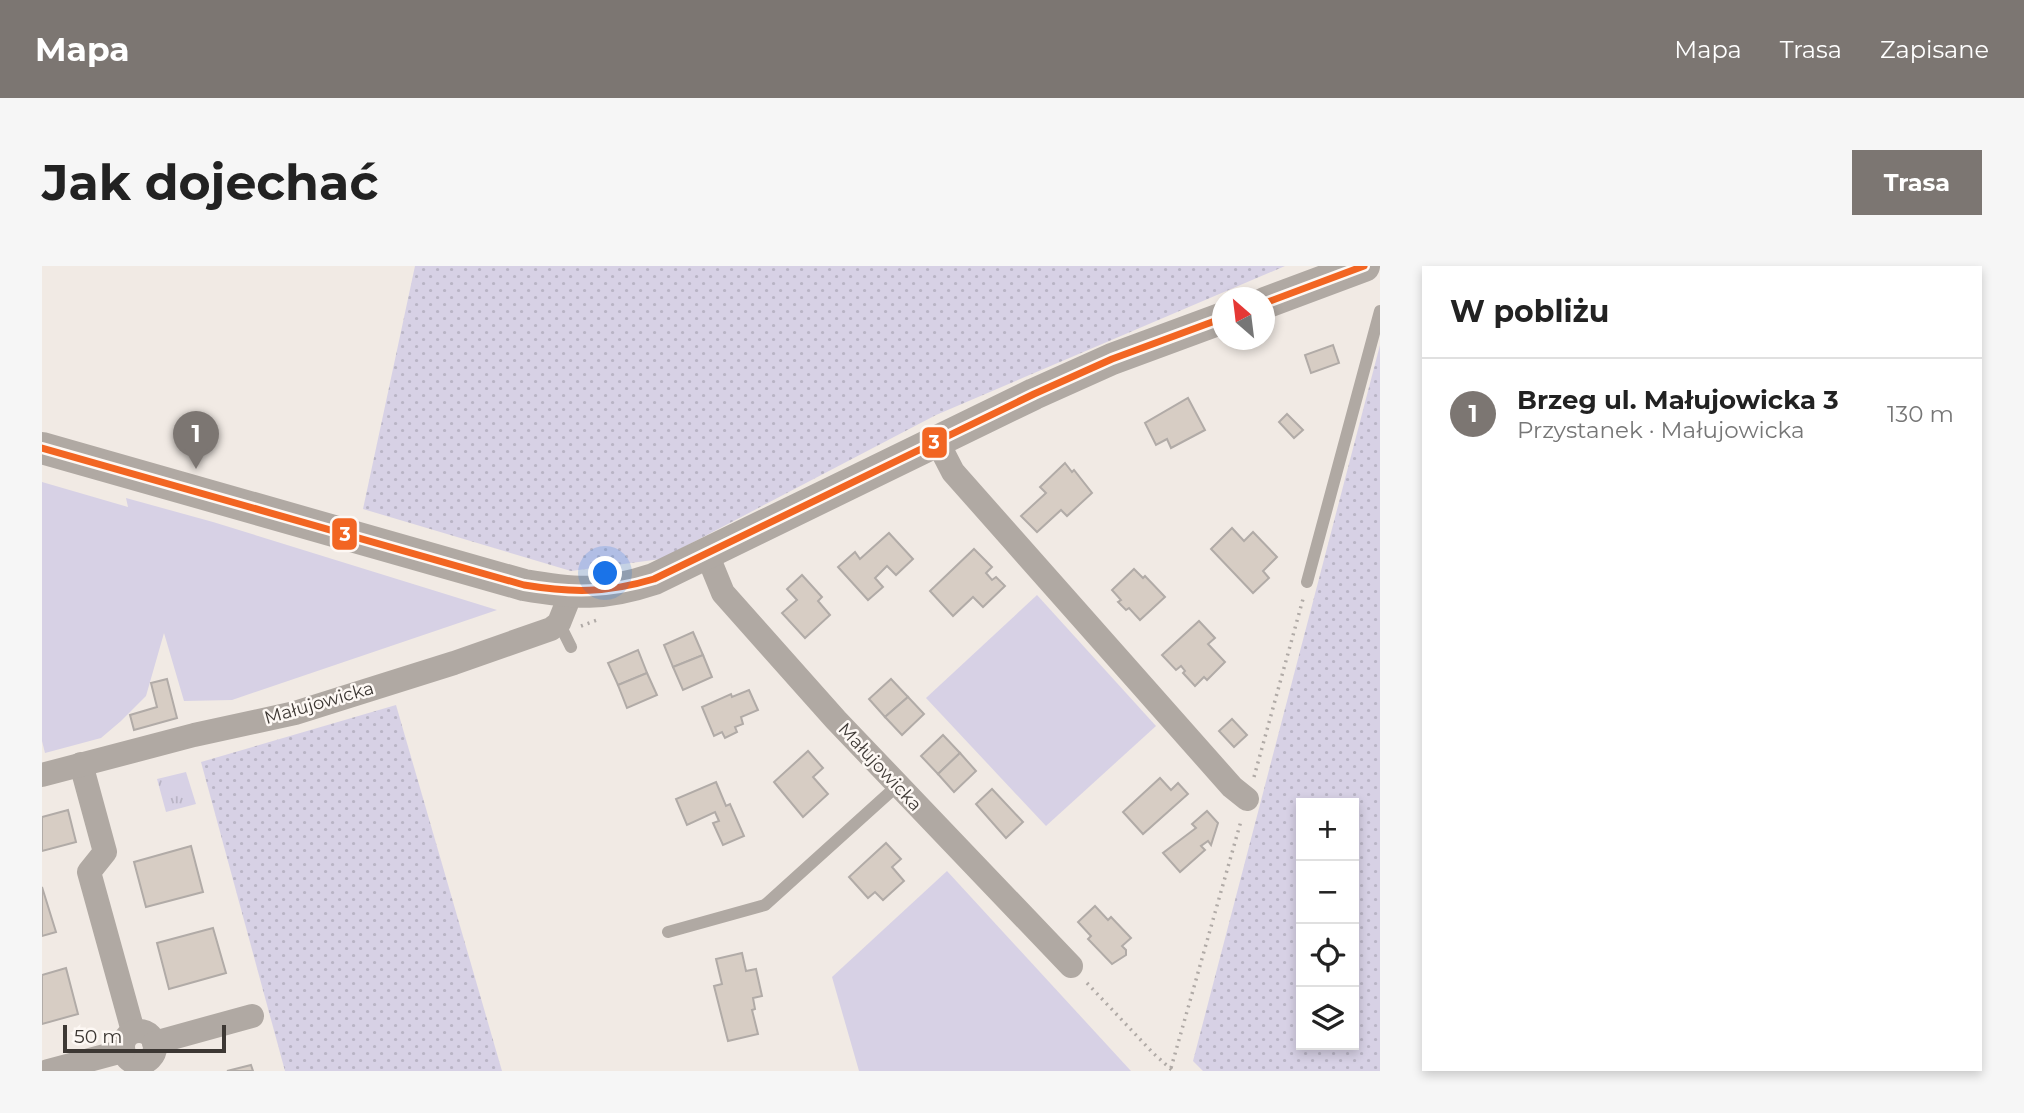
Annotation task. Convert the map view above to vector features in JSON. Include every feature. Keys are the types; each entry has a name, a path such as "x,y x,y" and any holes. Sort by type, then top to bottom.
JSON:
{"street":[{"path":"1275,299 1364,266"},
{"path":"42,448 524,585 571,593 598,592 631,587 654,579 1112,359 1212,322"},
{"path":"937,441 953,472 1232,787 1247,799"},
{"name":"Małujowicka","path":"707,554 723,593 836,720 1071,966"},
{"path":"559,624 571,593"},
{"name":"Małujowicka","path":"42,775 295,712 454,663 559,624"},
{"path":"81,764 104,852 89,872 140,1052"},
{"path":"48,1071 140,1052 253,1016"}],"lane":[{"path":"1307,582 1380,311"},
{"path":"559,624 571,647"},
{"path":"668,932 765,905 898,785"}],"path":[{"path":"1071,966 1172,1070 1307,582"}],"green space":[{"path":"415,266 1285,266 1236,287 1212,287 1212,297 936,415 661,559 571,571 363,509"},
{"path":"1380,345 1380,1071 1203,1071 1193,1061"},
{"path":"42,482 128,507 126,498 213,522 497,610 232,700 184,701 164,633 146,696 101,738 45,753 42,741"},
{"path":"1037,595 1156,726 1046,826 926,698"},
{"path":"396,705 502,1071 285,1071 201,762"},
{"path":"186,772 196,804 166,812 157,779"},
{"path":"947,871 1131,1071 859,1071 832,977"}],"building":[{"path":"1333,345 1339,363 1311,373 1305,355"},
{"path":"1188,398 1205,430 1171,448 1167,439 1156,445 1145,423"},
{"path":"1287,414 1303,430 1294,438 1279,422"},
{"path":"1065,463 1092,493 1067,516 1061,510 1037,532 1021,516 1046,493 1040,487"},
{"path":"1232,528 1244,541 1253,532 1277,557 1263,571 1269,578 1253,593 1211,549"},
{"path":"889,533 913,559 896,575 887,566 875,578 883,587 868,600 838,567 855,552 860,559"},
{"path":"974,549 992,567 986,573 992,580 996,577 1005,586 983,607 973,597 953,616 930,591"},
{"path":"1134,569 1143,578 1145,576 1165,597 1140,620 1129,608 1126,610 1118,602 1121,600 1112,590"},
{"path":"802,575 822,597 818,601 830,615 805,638 782,613 797,600 787,589"},
{"path":"1199,621 1215,638 1208,644 1225,662 1207,680 1204,677 1195,686 1183,673 1185,671 1181,666 1176,670 1162,655"},
{"path":"693,632 703,655 673,667 664,645"},
{"path":"638,650 647,673 618,685 608,663"},
{"path":"703,655 712,677 683,690 673,667"},
{"path":"647,673 657,695 627,708 618,685"},
{"path":"167,679 177,718 134,730 130,715 157,707 151,683"},
{"path":"891,679 908,697 885,717 869,699"},
{"path":"749,690 758,710 741,717 743,724 735,727 737,732 725,738 722,732 714,736 702,707 731,694 732,697"},
{"path":"908,697 924,714 902,735 885,717"},
{"path":"1232,719 1247,735 1234,747 1219,731"},
{"path":"943,735 960,753 938,774 921,756"},
{"path":"808,751 823,768 813,777 828,794 803,817 774,782"},
{"path":"960,753 976,771 954,792 938,774"},
{"path":"1160,778 1171,790 1178,783 1188,794 1143,834 1123,812"},
{"path":"716,782 726,806 730,804 744,836 723,845 713,823 719,821 715,812 687,825 676,799"},
{"path":"992,789 1023,822 1006,838 976,804"},
{"path":"68,810 76,842 42,851 42,817"},
{"path":"1207,811 1218,823 1211,845 1208,841 1201,846 1205,850 1180,872 1163,853 1196,828 1192,824"},
{"path":"886,843 901,859 892,867 904,881 883,900 875,892 868,898 849,877"},
{"path":"191,846 203,892 146,907 134,862"},
{"path":"42,887 56,932 42,936"},
{"path":"1095,906 1108,920 1111,917 1131,938 1122,946 1126,955 1112,964 1088,939 1091,936 1078,922"},
{"path":"213,928 226,973 169,989 157,943"},
{"path":"742,953 746,971 756,969 762,996 753,998 755,1009 752,1010 758,1034 728,1041 714,986 722,984 716,959"},
{"path":"66,968 78,1014 42,1024 42,975"},
{"path":"251,1065 253,1071 227,1071"}],"transit line":[{"name":"3","path":"1275,299 1364,266"},
{"name":"3","path":"42,448 524,585 574,590 605,589 654,579 1034,394 1112,359 1212,322"}],"place":[{"name":"Brzeg ul. Małujowicka 3","path":"196,469"}]}
